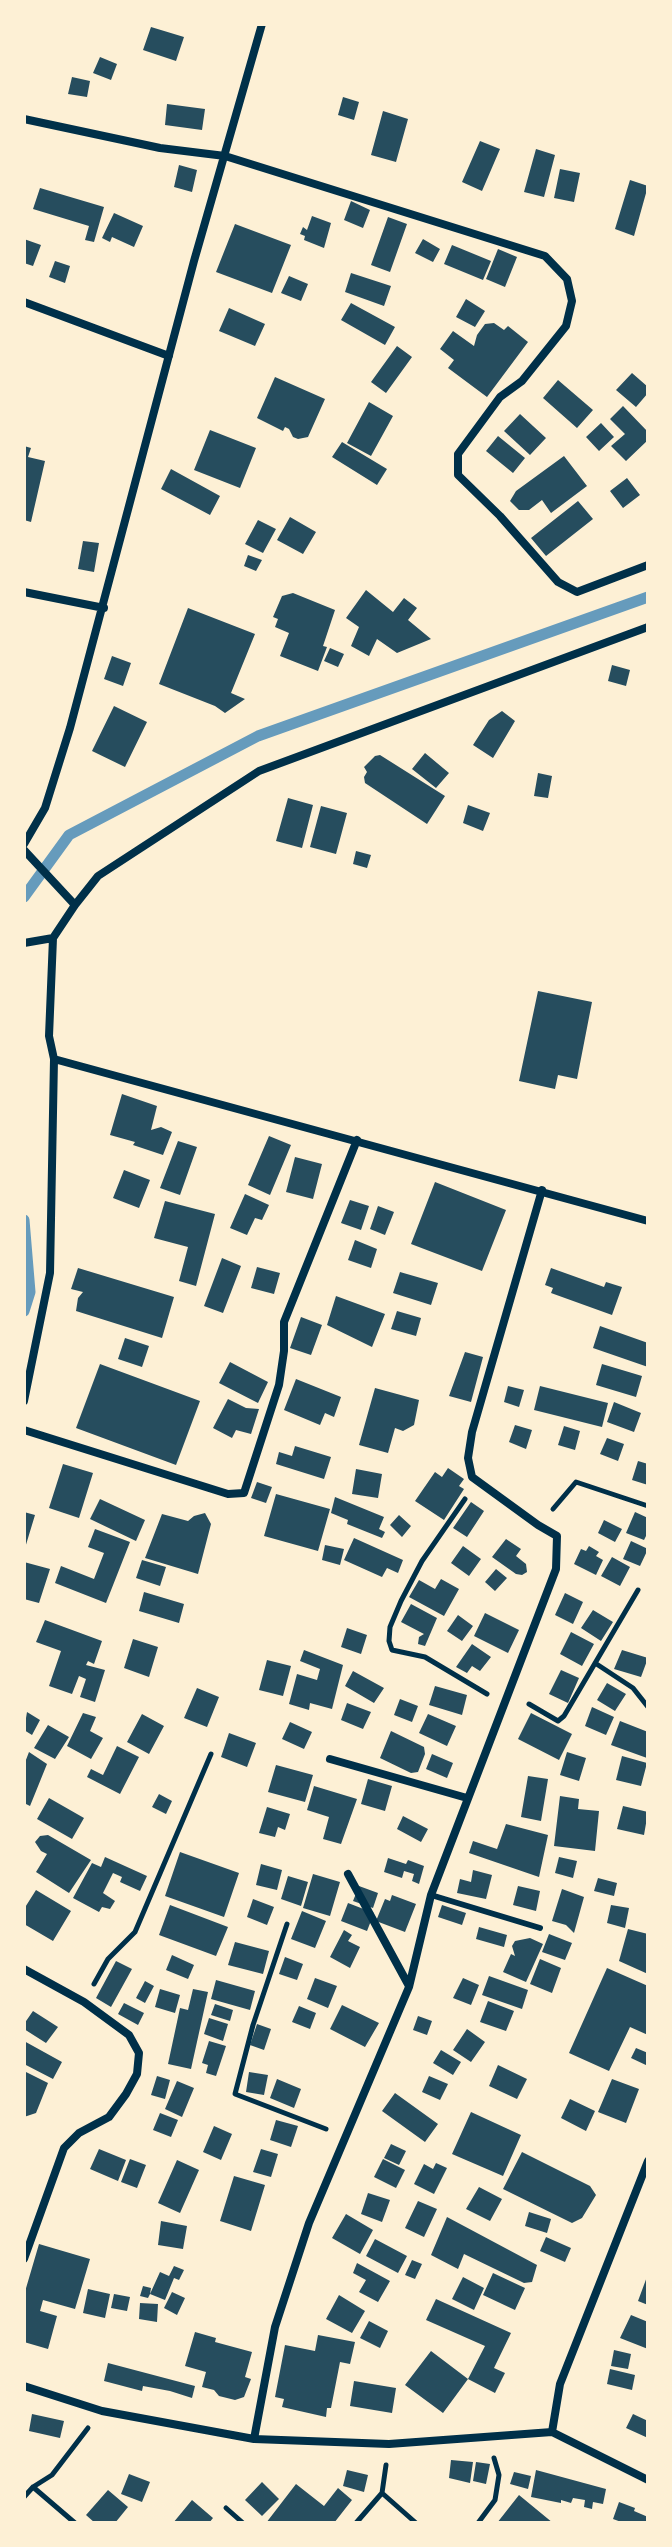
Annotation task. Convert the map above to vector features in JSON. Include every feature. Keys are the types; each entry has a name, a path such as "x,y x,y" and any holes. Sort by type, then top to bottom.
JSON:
{"street":[{"path":"24,844 45,808 104,608 194,261 262,24"},
{"path":"24,119 160,148 225,156 545,256 567,279 572,301 566,326 522,381 500,397 458,454 458,475 500,516 558,582 577,592 648,565"},
{"path":"24,302 169,356"},
{"path":"24,592 104,608"},
{"path":"24,1401 50,1273 54,1059 49,1036 53,938 98,876 259,771 648,627"},
{"path":"24,850 75,905"},
{"path":"24,943 53,938"},
{"path":"54,1059 648,1221"},
{"path":"24,1430 228,1494 244,1493 279,1385 284,1322 357,1140"},
{"path":"254,2439 275,2327 309,2223 409,1987 431,1895 556,1569 557,1536 472,1477 468,1458 472,1432 542,1190"},
{"path":"330,1759 467,1798"},
{"path":"348,1874 409,1987"},
{"path":"24,1969 84,2002 129,2035 139,2053 137,2074 109,2117 79,2133 64,2148 24,2259"},
{"path":"552,2432 560,2384 647,2166"},
{"path":"24,2386 102,2411 254,2439 389,2444 552,2432 648,2480"}],"lane":[{"path":"431,1895 540,1928"}],"path":[{"path":"477,1481 422,1561 390,1627 389,1641 392,1650 425,1657 505,1705"},
{"path":"538,1525 576,1482 648,1506"},
{"path":"509,1693 558,1721 564,1716 638,1590"},
{"path":"595,1663 633,1688 648,1707"},
{"path":"84,2002 108,1959 135,1932 211,1754"},
{"path":"287,1924 253,2025 235,2094 347,2137"},
{"path":"24,2497 52,2475 102,2411"},
{"path":"478,2523 495,2500 499,2475 488,2436"},
{"path":"356,2523 382,2493 389,2444"},
{"path":"33,2487 75,2523"},
{"path":"382,2493 416,2523"},
{"path":"226,2508 243,2523"}],"building":[{"path":"151,27 184,37 176,61 143,50"},
{"path":"100,57 117,64 111,80 93,73"},
{"path":"72,77 90,81 87,97 68,94"},
{"path":"343,97 359,102 354,120 338,115"},
{"path":"167,104 205,109 202,130 165,125"},
{"path":"383,111 408,119 396,162 371,155"},
{"path":"480,141 500,149 482,191 462,182"},
{"path":"536,149 555,155 544,197 524,192"},
{"path":"179,165 197,170 192,192 174,187"},
{"path":"560,169 580,173 574,202 554,198"},
{"path":"630,180 648,186 634,236 615,229"},
{"path":"40,188 104,207 94,242 85,240 89,226 33,209"},
{"path":"351,201 370,210 363,228 344,220"},
{"path":"114,213 143,226 134,247 112,237 110,242 102,238"},
{"path":"312,216 331,223 324,248 304,240 305,236 300,234 303,227 307,230"},
{"path":"388,217 407,224 390,272 371,265"},
{"path":"235,224 291,245 272,293 216,272"},
{"path":"24,239 41,245 33,266 24,263"},
{"path":"423,239 440,249 433,262 415,253"},
{"path":"452,245 491,261 483,280 444,264"},
{"path":"498,249 517,257 505,287 486,279"},
{"path":"55,261 70,266 65,283 49,277"},
{"path":"351,273 391,286 384,306 345,292"},
{"path":"289,276 308,284 301,301 281,293"},
{"path":"466,299 485,311 475,327 456,317"},
{"path":"351,303 395,327 385,345 341,320"},
{"path":"229,308 265,324 255,346 219,331"},
{"path":"494,323 504,330 508,326 528,342 487,397 448,368 454,360 440,349 453,331 474,346 485,324"},
{"path":"397,346 412,357 386,393 371,382"},
{"path":"632,373 648,387 648,393 636,407 616,390"},
{"path":"275,377 325,399 308,437 298,439 289,429 285,427 283,431 257,418"},
{"path":"558,380 593,410 577,428 543,398"},
{"path":"369,402 393,416 371,456 347,443"},
{"path":"623,406 648,432 648,440 626,461 611,446 625,434 610,419"},
{"path":"520,414 546,438 530,455 504,431"},
{"path":"601,423 614,437 599,451 586,437"},
{"path":"210,430 256,448 240,488 194,470"},
{"path":"498,436 525,458 513,473 486,451"},
{"path":"342,442 387,469 377,485 332,457"},
{"path":"24,446 31,448 28,457 45,461 31,522 24,520"},
{"path":"564,456 587,486 551,513 542,500 529,510 519,510 510,501 516,491"},
{"path":"171,469 220,496 210,515 161,489"},
{"path":"627,478 640,495 623,508 610,491"},
{"path":"578,501 593,519 546,556 531,538"},
{"path":"290,517 316,532 303,554 277,540"},
{"path":"258,520 276,529 263,553 245,544"},
{"path":"83,541 99,543 94,572 78,569"},
{"path":"248,555 262,560 256,571 244,566"},
{"path":"366,590 393,612 404,598 417,608 408,620 431,639 397,653 377,639 369,656 351,646 359,627 346,618"},
{"path":"293,593 335,610 318,671 280,656 289,633 275,627 278,619 273,617 282,596"},
{"path":"188,608 255,634 231,693 245,699 225,713 159,684"},
{"path":"330,648 344,654 338,667 324,661"},
{"path":"112,656 131,663 123,686 104,679"},
{"path":"612,665 630,670 626,686 608,681"},
{"path":"114,706 147,722 125,767 92,751"},
{"path":"502,711 515,721 493,758 473,745 489,720"},
{"path":"425,753 449,773 436,788 412,769"},
{"path":"380,755 445,796 427,824 365,783 367,772 364,767"},
{"path":"538,773 552,776 548,798 534,796"},
{"path":"288,798 313,805 302,848 276,841"},
{"path":"468,805 490,813 483,831 463,823"},
{"path":"321,806 347,813 336,854 310,847"},
{"path":"356,851 371,855 367,868 353,864"},
{"path":"538,991 592,1002 577,1079 558,1075 555,1089 519,1081"},
{"path":"122,1094 157,1106 151,1130 161,1127 172,1132 163,1155 110,1135"},
{"path":"269,1136 291,1145 270,1195 248,1185"},
{"path":"178,1141 197,1147 180,1195 160,1188"},
{"path":"295,1157 322,1164 313,1199 286,1192"},
{"path":"124,1170 150,1180 139,1208 113,1198"},
{"path":"435,1182 506,1210 482,1271 411,1244"},
{"path":"245,1194 269,1205 262,1220 255,1218 247,1235 230,1228"},
{"path":"350,1200 369,1206 361,1230 341,1223"},
{"path":"165,1201 215,1214 196,1286 179,1281 188,1247 154,1238"},
{"path":"378,1206 394,1212 385,1235 370,1229"},
{"path":"355,1240 377,1249 371,1268 348,1260"},
{"path":"222,1258 241,1266 223,1313 204,1306"},
{"path":"257,1267 280,1273 274,1294 251,1288"},
{"path":"78,1268 174,1297 162,1338 76,1311 78,1298 83,1292 71,1289"},
{"path":"551,1268 604,1287 606,1282 622,1287 612,1315 551,1293 553,1288 545,1285"},
{"path":"400,1272 438,1283 431,1305 393,1293"},
{"path":"336,1296 385,1314 372,1347 327,1325"},
{"path":"397,1311 421,1318 416,1336 391,1329"},
{"path":"301,1317 322,1325 311,1355 290,1348"},
{"path":"600,1326 648,1343 648,1367 593,1348"},
{"path":"125,1338 149,1346 142,1367 118,1359"},
{"path":"465,1352 483,1357 471,1402 449,1396"},
{"path":"230,1362 268,1382 258,1403 219,1383"},
{"path":"100,1364 200,1401 176,1465 76,1428"},
{"path":"602,1364 642,1376 636,1397 596,1385"},
{"path":"296,1379 341,1397 334,1417 325,1413 320,1425 284,1410"},
{"path":"508,1386 524,1390 519,1407 504,1402"},
{"path":"540,1386 608,1403 602,1427 534,1410"},
{"path":"375,1388 419,1400 414,1425 403,1431 395,1428 388,1453 359,1445"},
{"path":"228,1399 246,1408 259,1409 251,1434 236,1430 232,1438 213,1428"},
{"path":"614,1402 641,1413 634,1432 607,1422"},
{"path":"515,1425 532,1430 526,1449 509,1442"},
{"path":"564,1426 580,1431 575,1450 558,1445"},
{"path":"607,1438 624,1444 618,1461 600,1454"},
{"path":"295,1446 331,1457 324,1479 276,1464 279,1452 292,1456"},
{"path":"638,1461 648,1464 648,1485 632,1480"},
{"path":"63,1464 93,1473 79,1518 49,1508"},
{"path":"448,1468 464,1479 459,1486 464,1489 444,1520 415,1501 435,1472 442,1477"},
{"path":"356,1469 382,1474 378,1498 352,1494"},
{"path":"257,1482 272,1487 266,1503 251,1498"},
{"path":"276,1494 330,1509 318,1551 264,1536"},
{"path":"335,1497 384,1517 379,1529 385,1532 382,1538 347,1524 348,1520 331,1513"},
{"path":"100,1499 145,1520 136,1541 90,1519"},
{"path":"471,1502 484,1511 467,1537 453,1528"},
{"path":"24,1512 35,1515 25,1548 24,1548"},
{"path":"635,1512 648,1518 648,1532 644,1540 626,1533"},
{"path":"205,1513 211,1524 198,1574 145,1558 162,1514 188,1521"},
{"path":"399,1515 411,1526 402,1537 390,1525"},
{"path":"604,1520 622,1529 615,1542 598,1533"},
{"path":"95,1529 130,1542 106,1603 55,1583 61,1566 94,1579 104,1553 88,1547"},
{"path":"354,1538 403,1560 398,1573 387,1568 382,1577 344,1560"},
{"path":"506,1539 521,1549 516,1556 526,1564 527,1572 522,1575 492,1557"},
{"path":"631,1541 648,1549 640,1566 623,1559"},
{"path":"325,1545 344,1549 340,1565 322,1560"},
{"path":"463,1546 481,1559 469,1576 451,1563"},
{"path":"589,1546 599,1552 596,1556 603,1560 596,1575 574,1564 581,1549 586,1551"},
{"path":"612,1557 630,1567 620,1586 601,1576"},
{"path":"142,1560 166,1567 160,1586 136,1578"},
{"path":"24,1562 50,1569 39,1603 24,1599"},
{"path":"496,1569 507,1578 495,1591 485,1582"},
{"path":"441,1579 459,1589 444,1616 409,1597 419,1580 435,1589"},
{"path":"144,1592 184,1604 179,1623 139,1611"},
{"path":"565,1593 583,1602 573,1624 555,1615"},
{"path":"411,1604 437,1618 425,1646 418,1644 419,1637 424,1634 401,1622"},
{"path":"593,1610 613,1622 601,1641 581,1628"},
{"path":"485,1613 519,1630 508,1653 474,1636"},
{"path":"458,1615 473,1626 462,1641 447,1631"},
{"path":"45,1620 102,1641 94,1664 88,1661 86,1665 105,1670 95,1702 80,1697 86,1679 79,1676 72,1694 49,1686 61,1651 36,1642"},
{"path":"347,1628 367,1635 361,1654 341,1647"},
{"path":"571,1632 594,1644 582,1666 560,1654"},
{"path":"133,1639 158,1647 149,1677 124,1668"},
{"path":"472,1644 491,1657 480,1671 472,1666 467,1673 456,1667"},
{"path":"304,1650 343,1665 332,1709 310,1703 309,1710 289,1704 297,1674 317,1680 320,1669 300,1661"},
{"path":"622,1650 648,1658 641,1677 614,1669"},
{"path":"267,1660 291,1666 283,1696 259,1690"},
{"path":"561,1670 579,1678 568,1703 549,1694"},
{"path":"353,1671 384,1688 374,1703 345,1686"},
{"path":"607,1683 626,1694 615,1711 597,1700"},
{"path":"435,1686 467,1695 462,1715 429,1705"},
{"path":"197,1688 219,1697 207,1727 184,1718"},
{"path":"400,1699 418,1706 412,1722 394,1715"},
{"path":"347,1703 371,1712 363,1729 341,1720"},
{"path":"592,1707 614,1717 606,1735 585,1726"},
{"path":"27,1712 40,1720 32,1735 24,1730"},
{"path":"83,1713 96,1717 90,1731 103,1738 91,1759 67,1746"},
{"path":"531,1713 572,1734 559,1760 518,1739"},
{"path":"142,1714 164,1726 149,1754 127,1742"},
{"path":"428,1714 456,1726 447,1746 419,1733"},
{"path":"620,1721 648,1732 647,1758 611,1745"},
{"path":"290,1722 312,1732 304,1749 282,1739"},
{"path":"48,1725 69,1737 55,1759 34,1748"},
{"path":"391,1731 424,1747 425,1754 418,1772 411,1773 380,1758"},
{"path":"229,1733 256,1743 247,1767 221,1757"},
{"path":"117,1746 139,1757 120,1794 87,1777 91,1769 103,1775"},
{"path":"29,1752 47,1764 30,1806 24,1803 24,1765"},
{"path":"567,1752 586,1758 579,1781 560,1775"},
{"path":"432,1754 453,1763 447,1778 426,1769"},
{"path":"622,1756 647,1763 641,1786 616,1780"},
{"path":"276,1765 313,1775 305,1802 268,1792"},
{"path":"528,1776 548,1779 541,1821 521,1817"},
{"path":"368,1779 392,1786 385,1811 361,1804"},
{"path":"314,1786 357,1799 341,1844 323,1839 329,1817 307,1810"},
{"path":"159,1794 172,1801 166,1814 152,1807"},
{"path":"560,1796 579,1799 578,1809 599,1811 595,1851 554,1846"},
{"path":"49,1798 84,1818 72,1839 37,1819"},
{"path":"623,1806 648,1812 644,1835 617,1829"},
{"path":"267,1807 290,1814 285,1830 278,1827 275,1837 259,1833"},
{"path":"403,1816 428,1829 421,1842 397,1829"},
{"path":"506,1824 548,1835 539,1877 469,1853 473,1841 497,1849"},
{"path":"48,1835 91,1860 69,1893 36,1872 47,1854 35,1842 40,1836"},
{"path":"180,1852 239,1873 224,1917 165,1896"},
{"path":"105,1857 147,1876 140,1891 120,1882 122,1877 113,1873 103,1893 115,1901 110,1909 102,1907 99,1912 73,1898 92,1863 101,1867"},
{"path":"559,1857 577,1861 573,1878 555,1873"},
{"path":"388,1858 424,1866 419,1884 412,1881 414,1874 404,1871 402,1878 384,1872"},
{"path":"261,1864 282,1870 277,1890 256,1885"},
{"path":"473,1870 492,1875 486,1899 457,1893 460,1879 471,1882"},
{"path":"313,1874 340,1882 330,1916 303,1908"},
{"path":"288,1876 308,1882 301,1906 281,1899"},
{"path":"598,1878 617,1883 614,1896 594,1891"},
{"path":"359,1886 378,1893 373,1908 353,1901"},
{"path":"518,1886 540,1891 536,1911 513,1905"},
{"path":"562,1889 584,1897 574,1933 566,1925 552,1921"},
{"path":"36,1890 71,1911 53,1941 24,1924 24,1909"},
{"path":"392,1895 416,1904 405,1932 376,1921 385,1899 390,1901"},
{"path":"253,1899 274,1907 267,1925 247,1917"},
{"path":"348,1903 374,1913 367,1931 341,1921"},
{"path":"170,1905 228,1927 216,1956 159,1935"},
{"path":"442,1905 466,1913 462,1925 438,1917"},
{"path":"611,1905 629,1908 625,1928 607,1923"},
{"path":"302,1911 326,1921 315,1948 291,1939"},
{"path":"479,1927 507,1935 504,1947 476,1939"},
{"path":"628,1929 648,1934 648,1974 619,1961"},
{"path":"344,1930 352,1935 348,1941 360,1947 350,1968 330,1957"},
{"path":"549,1934 572,1943 565,1960 542,1952"},
{"path":"530,1938 543,1944 526,1982 503,1972 511,1954 515,1956 512,1946 515,1941"},
{"path":"235,1942 269,1951 263,1974 228,1965"},
{"path":"172,1955 194,1965 188,1979 166,1970"},
{"path":"285,1957 303,1964 297,1980 279,1974"},
{"path":"540,1959 561,1968 552,1993 530,1984"},
{"path":"116,1961 132,1969 111,2007 96,1998"},
{"path":"607,1968 648,1986 648,2035 630,2027 609,2071 569,2053"},
{"path":"489,1976 528,1990 522,2009 482,1995"},
{"path":"315,1978 337,1986 328,2008 307,1999"},
{"path":"463,1978 479,1985 471,2005 453,1998"},
{"path":"216,1980 255,1991 250,2010 211,1999"},
{"path":"145,1981 154,1986 145,2003 136,1998"},
{"path":"160,1989 180,1995 175,2013 155,2007"},
{"path":"193,1989 208,1992 191,2069 168,2064 180,2008 188,2010"},
{"path":"488,2001 514,2011 506,2031 480,2022"},
{"path":"124,2003 144,2013 138,2025 118,2014"},
{"path":"215,2004 233,2010 230,2021 211,2015"},
{"path":"342,2005 379,2023 365,2047 330,2029"},
{"path":"299,2006 316,2013 310,2029 292,2022"},
{"path":"33,2011 58,2027 46,2043 24,2029"},
{"path":"418,2016 432,2021 427,2035 413,2030"},
{"path":"209,2018 228,2024 223,2041 204,2034"},
{"path":"257,2024 271,2029 264,2050 250,2045"},
{"path":"467,2029 485,2042 471,2062 453,2050"},
{"path":"24,2041 62,2062 53,2079 24,2064"},
{"path":"209,2041 226,2046 216,2076 206,2073 208,2065 202,2063"},
{"path":"636,2048 648,2053 648,2066 631,2058"},
{"path":"441,2050 461,2062 453,2075 433,2063"},
{"path":"498,2065 527,2079 517,2099 489,2086"},
{"path":"24,2071 48,2083 36,2113 24,2117"},
{"path":"249,2072 268,2075 264,2095 246,2092"},
{"path":"157,2076 170,2080 165,2099 151,2095"},
{"path":"429,2076 448,2084 440,2100 422,2092"},
{"path":"277,2079 301,2089 294,2108 270,2098"},
{"path":"612,2079 639,2089 626,2123 598,2112"},
{"path":"177,2081 194,2088 182,2117 165,2109"},
{"path":"395,2093 438,2124 425,2142 382,2111"},
{"path":"570,2099 595,2111 586,2131 561,2118"},
{"path":"471,2112 521,2135 503,2176 452,2154"},
{"path":"160,2113 178,2120 171,2137 153,2130"},
{"path":"276,2120 298,2126 291,2147 270,2140"},
{"path":"214,2126 232,2134 221,2160 203,2152"},
{"path":"391,2144 406,2151 399,2165 384,2158"},
{"path":"99,2149 126,2160 118,2181 90,2169"},
{"path":"261,2149 278,2154 271,2177 253,2172"},
{"path":"522,2152 590,2186 596,2195 582,2218 572,2223 503,2189"},
{"path":"130,2159 146,2165 137,2188 121,2182"},
{"path":"383,2159 405,2170 396,2188 374,2177"},
{"path":"177,2160 199,2170 180,2213 158,2203"},
{"path":"436,2163 447,2168 434,2194 414,2184 424,2164 433,2169"},
{"path":"234,2176 265,2185 251,2231 220,2221"},
{"path":"479,2187 502,2199 490,2221 466,2209"},
{"path":"368,2193 390,2200 382,2222 361,2214"},
{"path":"418,2201 437,2209 424,2237 405,2228"},
{"path":"529,2212 551,2219 547,2233 525,2226"},
{"path":"346,2214 373,2230 360,2254 332,2238"},
{"path":"447,2217 537,2265 532,2282 524,2283 464,2254 458,2269 431,2255"},
{"path":"161,2221 187,2226 183,2249 158,2245"},
{"path":"546,2237 571,2248 565,2262 540,2251"},
{"path":"375,2239 407,2256 398,2273 366,2256"},
{"path":"39,2244 90,2259 75,2309 43,2300 40,2311 57,2316 48,2349 24,2342 24,2295"},
{"path":"412,2260 422,2264 415,2279 405,2275"},
{"path":"357,2263 390,2281 378,2302 359,2292 366,2280 353,2273"},
{"path":"174,2266 184,2270 179,2280 174,2278 165,2300 150,2294 160,2272 169,2276"},
{"path":"493,2273 525,2288 515,2310 483,2295"},
{"path":"648,2274 648,2305 638,2301"},
{"path":"463,2277 484,2288 474,2310 452,2299"},
{"path":"143,2286 151,2288 148,2298 140,2296"},
{"path":"88,2289 110,2294 105,2318 83,2313"},
{"path":"172,2292 185,2298 177,2315 164,2308"},
{"path":"114,2294 130,2297 127,2311 111,2308"},
{"path":"339,2295 365,2311 352,2333 326,2319"},
{"path":"436,2299 511,2333 494,2368 505,2373 495,2393 468,2379 485,2346 426,2320"},
{"path":"140,2303 158,2304 157,2322 139,2319"},
{"path":"631,2315 648,2322 648,2349 620,2338"},
{"path":"369,2321 388,2331 380,2348 360,2338"},
{"path":"195,2332 216,2338 215,2342 252,2352 245,2377 251,2379 244,2397 235,2400 219,2396 214,2390 202,2387 206,2372 185,2366"},
{"path":"318,2335 355,2342 350,2364 340,2362 331,2408 327,2408 326,2417 282,2407 284,2399 275,2397 285,2345 315,2351"},
{"path":"614,2350 631,2354 628,2369 611,2366"},
{"path":"431,2351 468,2379 443,2413 405,2385"},
{"path":"108,2363 195,2386 192,2398 170,2391 143,2386 142,2391 104,2381"},
{"path":"610,2369 635,2375 632,2390 607,2384"},
{"path":"354,2381 396,2388 392,2413 350,2406"},
{"path":"32,2414 64,2421 60,2438 29,2431"},
{"path":"633,2414 648,2421 648,2438 626,2428"},
{"path":"451,2460 473,2462 470,2483 449,2478"},
{"path":"476,2462 490,2464 486,2484 473,2481"},
{"path":"347,2470 368,2475 364,2492 343,2486"},
{"path":"536,2470 606,2489 603,2504 593,2502 592,2509 584,2507 585,2500 573,2498 571,2503 561,2500 561,2503 531,2497"},
{"path":"514,2472 531,2476 528,2489 510,2484"},
{"path":"129,2474 150,2482 142,2502 121,2494"},
{"path":"262,2482 279,2499 262,2516 245,2500"},
{"path":"296,2484 324,2506 338,2488 352,2500 334,2523 266,2523"},
{"path":"108,2490 128,2507 115,2523 95,2523 86,2515"},
{"path":"519,2495 553,2523 497,2523"},
{"path":"192,2500 213,2518 209,2523 173,2523"},
{"path":"619,2502 648,2517 648,2523 624,2523 613,2519"}],"waterway":[{"path":"24,897 69,835 258,736 648,597"},
{"path":"24,1220 30,1292 24,1311"}]}
